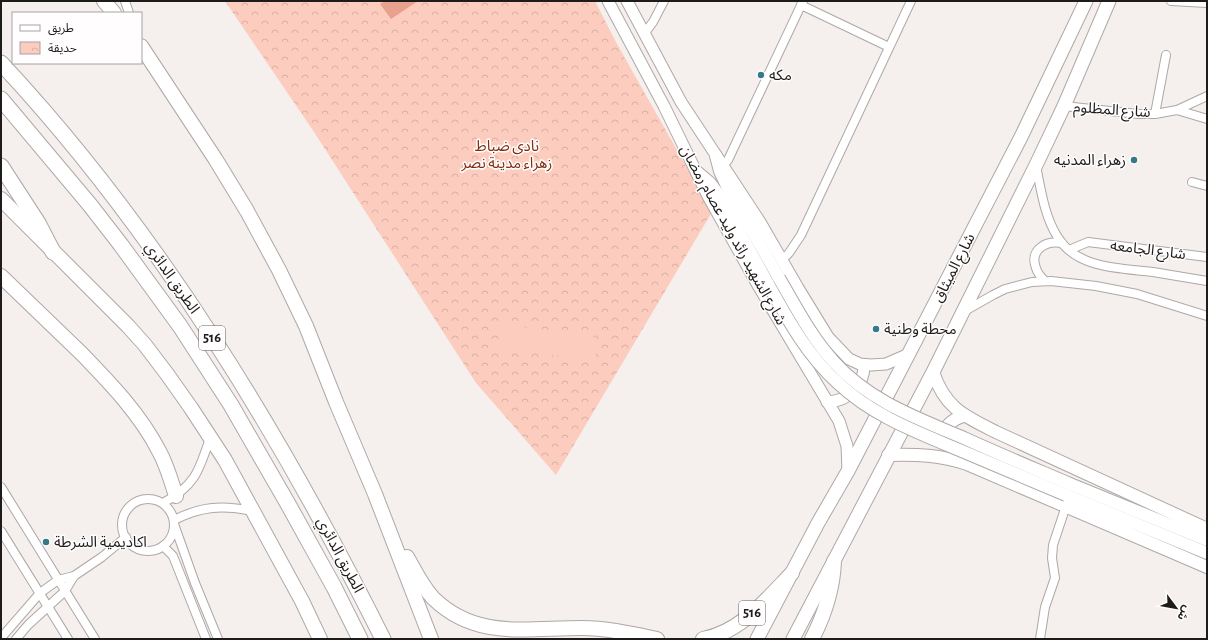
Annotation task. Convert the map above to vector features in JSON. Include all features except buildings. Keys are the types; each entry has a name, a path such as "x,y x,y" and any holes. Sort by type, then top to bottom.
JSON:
{"highway":[{"path":"104,1 113,12"},
{"path":"142,48 216,160 280,270 306,326 375,494 431,639"},
{"name":"الطريق الدائري","path":"1,63 42,108 98,178 152,249 203,323 310,499 354,579 383,639"},
{"name":"الطريق الدائري","path":"1,99 90,205 180,326 231,406 288,504 334,587 360,639"},
{"path":"1,166 38,223 53,252"},
{"path":"1,199 145,345 187,402 228,466 302,601 320,639"},
{"path":"1,276 67,339 132,408 160,452 168,470 176,496"},
{"path":"375,494 401,546 424,587 441,606 461,620 473,626 485,629 514,631 582,628 601,629 657,639"},
{"path":"812,639 828,604 834,561"},
{"name":"516","path":"703,639 719,634 745,620 792,573"}],"main road":[{"name":"شارع الميثاق","path":"757,639 818,522 848,470 1021,137 1086,1"},
{"name":"شارع الميثاق","path":"793,639 888,455 933,372 1036,165 1064,106 1109,1"},
{"path":"716,156 726,186 774,281 786,317 804,345 837,382 860,401 896,423 1207,567"},
{"path":"696,172 710,183 721,198 774,281 805,322 823,350 845,374 871,394 915,418 1207,540"},
{"path":"933,372 945,398 964,416 1207,528"},
{"path":"945,458 941,443 943,433 949,424 958,417 964,416"},
{"path":"888,455 922,454 967,464 1207,553"}],"street":[{"path":"125,1 129,12"},
{"name":"شارع الشهيد رائد وليد عصام رمضان","path":"627,1 681,102 760,222 828,337 849,359 864,365 886,364 909,354"},
{"path":"644,34 653,22 664,1"},
{"path":"782,260 789,253 801,235 911,1"},
{"path":"1171,1 1207,4"},
{"name":"شارع الشهيد رائد وليد عصام رمضان","path":"614,3 708,196 759,287 839,421 845,437 848,454 848,470"},
{"path":"723,166 728,160 802,3 890,47"},
{"path":"1155,114 1166,55"},
{"path":"1176,110 1207,96"},
{"name":"شارع المظلوم","path":"1064,106 1138,114 1155,114 1176,110 1207,119"},
{"path":"1036,165 1049,220 1057,236 1069,250 1085,260 1114,268 1176,275 1207,281"},
{"path":"1192,182 1207,186"},
{"name":"شارع الجامعه","path":"1069,250 1088,242 1207,257"},
{"path":"1046,281 1036,268 1034,261 1036,254 1041,247 1047,243 1062,243"},
{"path":"962,313 1005,289 1018,285 1046,281 1096,286 1124,291 1176,305 1207,316"},
{"path":"827,402 840,400 851,394 861,381 864,365"},
{"path":"163,503 176,496 189,484 199,470 210,438"},
{"path":"1,487 95,639"},
{"path":"218,639 195,583 174,522 172,514 163,503 152,499 146,499 140,500 130,506 124,516 122,527 131,545 147,551 156,550 163,546 171,536 174,522 196,510 233,507 252,511"},
{"path":"1040,639 1042,618 1055,578 1052,558 1053,545 1066,501"},
{"path":"1,531 68,639"},
{"path":"1,638 40,593 58,580 74,576 102,557 126,537"},
{"path":"163,546 173,556 206,639"},
{"path":"16,639 28,625 65,591 74,576"}],"green space":[{"name":"نادى ضباط زهراء مدينة نصر","path":"225,1 595,1 617,44 712,212 556,475 476,383 314,132"},
{"path":"500,324 597,337 595,361 498,348"}],"shaded area":[{"path":"385,1 418,1 391,19 380,4"}],"place":[{"name":"مكه","path":"761,75"},
{"name":"زهراء المدنيه","path":"1134,160"},
{"name":"محطة وطنية","path":"876,329"},
{"name":"اكاديمية الشرطة","path":"46,542"}]}
